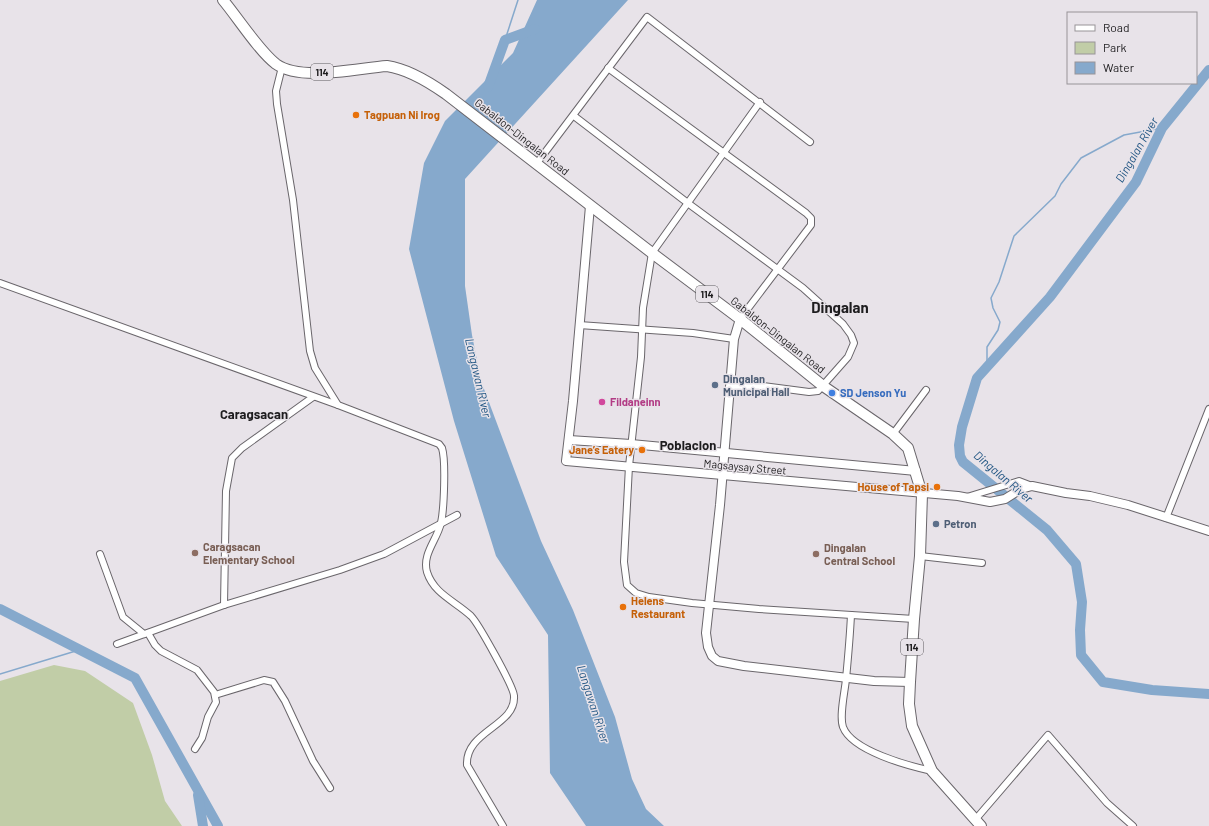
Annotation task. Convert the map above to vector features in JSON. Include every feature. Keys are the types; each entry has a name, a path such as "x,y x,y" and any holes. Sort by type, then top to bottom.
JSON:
{"main road":[{"path":"223,0 265,52 282,68"},
{"name":"Gabaldon-Dingalan Road","path":"282,68 303,72 324,72 387,66 396,67 428,82 446,94 590,206 740,319 823,386 893,434 908,448 922,494 920,556 914,619 909,704 912,726 932,771 978,823"}],"street":[{"path":"537,164 647,17 760,102 810,142"},
{"path":"282,68 276,91 277,104 302,262 308,337 316,368 338,405"},
{"path":"608,68 811,218 811,225 777,268 740,319 734,339 720,505 708,605 706,640 712,656 718,661 744,666 846,678 910,682"},
{"path":"760,102 689,204 652,253 646,283 629,466 624,562 627,585 636,593 649,597 708,605 914,619"},
{"path":"574,116 689,204 804,288 834,316 851,335 854,347 835,374 818,391 809,392 763,386 731,386"},
{"path":"569,440 590,206"},
{"path":"0,283 338,405 439,444 442,448 443,499 441,523 425,563 430,579 436,588 471,616 479,626 511,684 514,696 512,706 503,719 473,744 466,757 467,765 503,826"},
{"path":"579,325 642,329 734,339"},
{"path":"893,434 926,390"},
{"path":"224,605 226,491 232,458 242,448 313,397"},
{"path":"1166,518 1209,409"},
{"name":"Magsaysay Street","path":"916,471 631,444 569,440 566,461 966,497 990,502 1005,500 1015,492 1032,486"},
{"path":"966,497 987,492 1014,482 1023,482 1032,486 1128,505 1209,531"},
{"path":"117,644 224,605 340,570 384,554 457,515"},
{"path":"100,554 123,617 146,634 161,650 195,667 215,695 216,702 208,717 202,738 195,749"},
{"path":"920,556 982,563"},
{"path":"852,615 843,726 847,734 862,746 882,756 903,764 932,771"},
{"path":"215,695 264,680 272,682 285,701 313,761 330,788"},
{"path":"978,823 1048,735 1107,803 1133,826"}],"green space":[{"path":"54,665 85,671 133,703 152,755 165,801 182,826 0,826 0,681"}],"water":[{"path":"537,0 628,0 465,179 465,286 472,335 481,381 541,541 573,610 615,717 632,779 646,809 664,826 586,826 550,773 548,635 496,556 454,421 409,249 424,163 445,121 513,53"}],"waterway":[{"path":"505,40 518,0"},
{"name":"Langawan River","path":"488,87 505,40 535,29"},
{"name":"Dingalan River","path":"1209,70 1162,128 1136,182 1050,297 977,378 962,427 959,445 960,456 963,462 1047,530 1076,564 1082,602 1080,630 1081,655 1103,682 1152,690 1209,694"},
{"path":"987,367 987,347 998,330 1000,322 993,308 991,298 999,282 1014,236 1055,196 1061,184 1081,158 1124,135 1162,128"},
{"path":"0,609 135,678 218,826"},
{"path":"0,674 79,650"},
{"path":"198,795 203,826"}],"place":[{"name":"Tagpuan Ni Irog","path":"356,115"},
{"name":"Dingalan Municipal Hall","path":"715,385"},
{"name":"SD Jenson Yu","path":"832,393"},
{"name":"Fildaneinn","path":"602,402"},
{"name":"Jane’s Eatery","path":"642,450"},
{"name":"House of Tapsi","path":"937,487"},
{"name":"Petron","path":"936,524"},
{"name":"Caragsacan Elementary School","path":"195,553"},
{"name":"Dingalan Central School","path":"816,554"},
{"name":"Helens Restaurant","path":"623,607"}],"district":[{"name":"Dingalan","path":"840,308"},
{"name":"Caragsacan","path":"254,414"},
{"name":"Poblacion","path":"688,445"}]}
